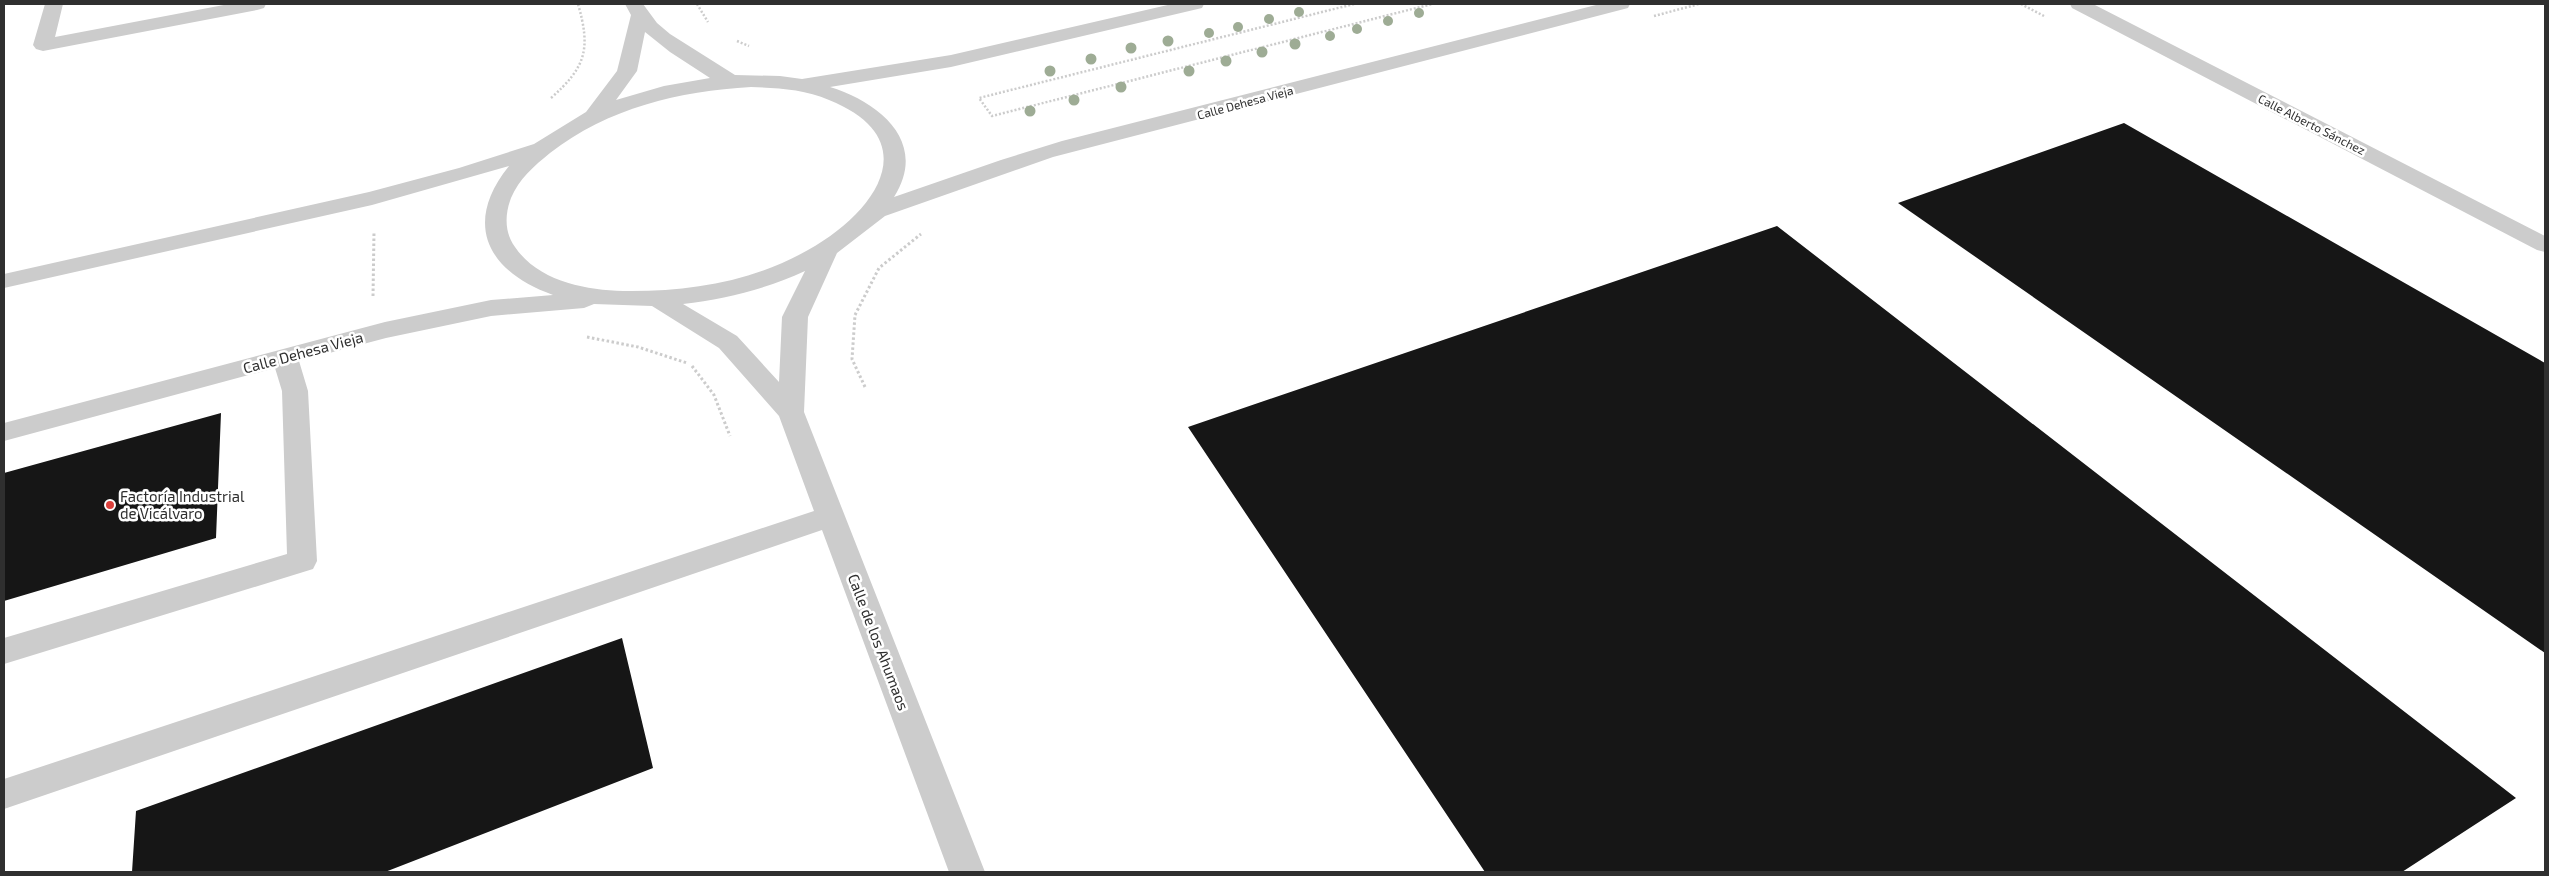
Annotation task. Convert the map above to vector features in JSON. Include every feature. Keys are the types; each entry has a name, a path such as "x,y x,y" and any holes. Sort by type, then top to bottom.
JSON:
{"street":[{"path":"54,4 43,45 171,12 257,4"},
{"name":"Calle Dehesa Vieja","path":"872,213 1022,159 1622,4"},
{"name":"Calle Alberto Sánchez","path":"2079,4 2545,245"},
{"path":"800,86 951,61 1184,5"},
{"path":"636,10 686,56 732,82"},
{"path":"594,116 627,71 636,10"},
{"path":"732,82 768,82 800,86 845,98 877,119 894,146 893,178 872,213 827,249 777,274 719,291 658,299 607,298 562,290 527,273 505,252 495,227 498,201 514,174 540,149 565,131 594,116 638,99 685,88 732,82"},
{"path":"4,280 372,198 467,173 540,149"},
{"name":"Calle de los Ahumaos","path":"791,412 795,317 827,249"},
{"name":"Calle Dehesa Vieja","path":"4,432 385,330 491,308 607,298"},
{"name":"Calle de los Ahumaos","path":"658,299 728,342 791,412 967,872"},
{"path":"4,651 302,561 295,391 285,357"},
{"path":"4,794 830,516"}],"path":[{"path":"545,102 572,78 585,60 588,44 578,4"},
{"path":"1354,4 979,98 992,116 1432,4"},
{"path":"2020,4 2048,18"},
{"path":"373,300 374,225"},
{"path":"865,387 852,359 855,315 879,268 925,231"},
{"path":"585,337 619,340 657,351 692,366 714,395 730,436"}],"building":[{"path":"2124,123 2545,363 2545,653 1898,203"},
{"path":"1777,226 2516,798 2402,872 1485,872 1188,427"},
{"name":"Factoría Industrial de Vicálvaro","path":"221,413 216,538 4,601 4,473"},
{"path":"622,638 653,768 385,872 132,872 136,811"}],"place":[{"name":"Factoría Industrial de Vicálvaro","path":"110,505"}]}
